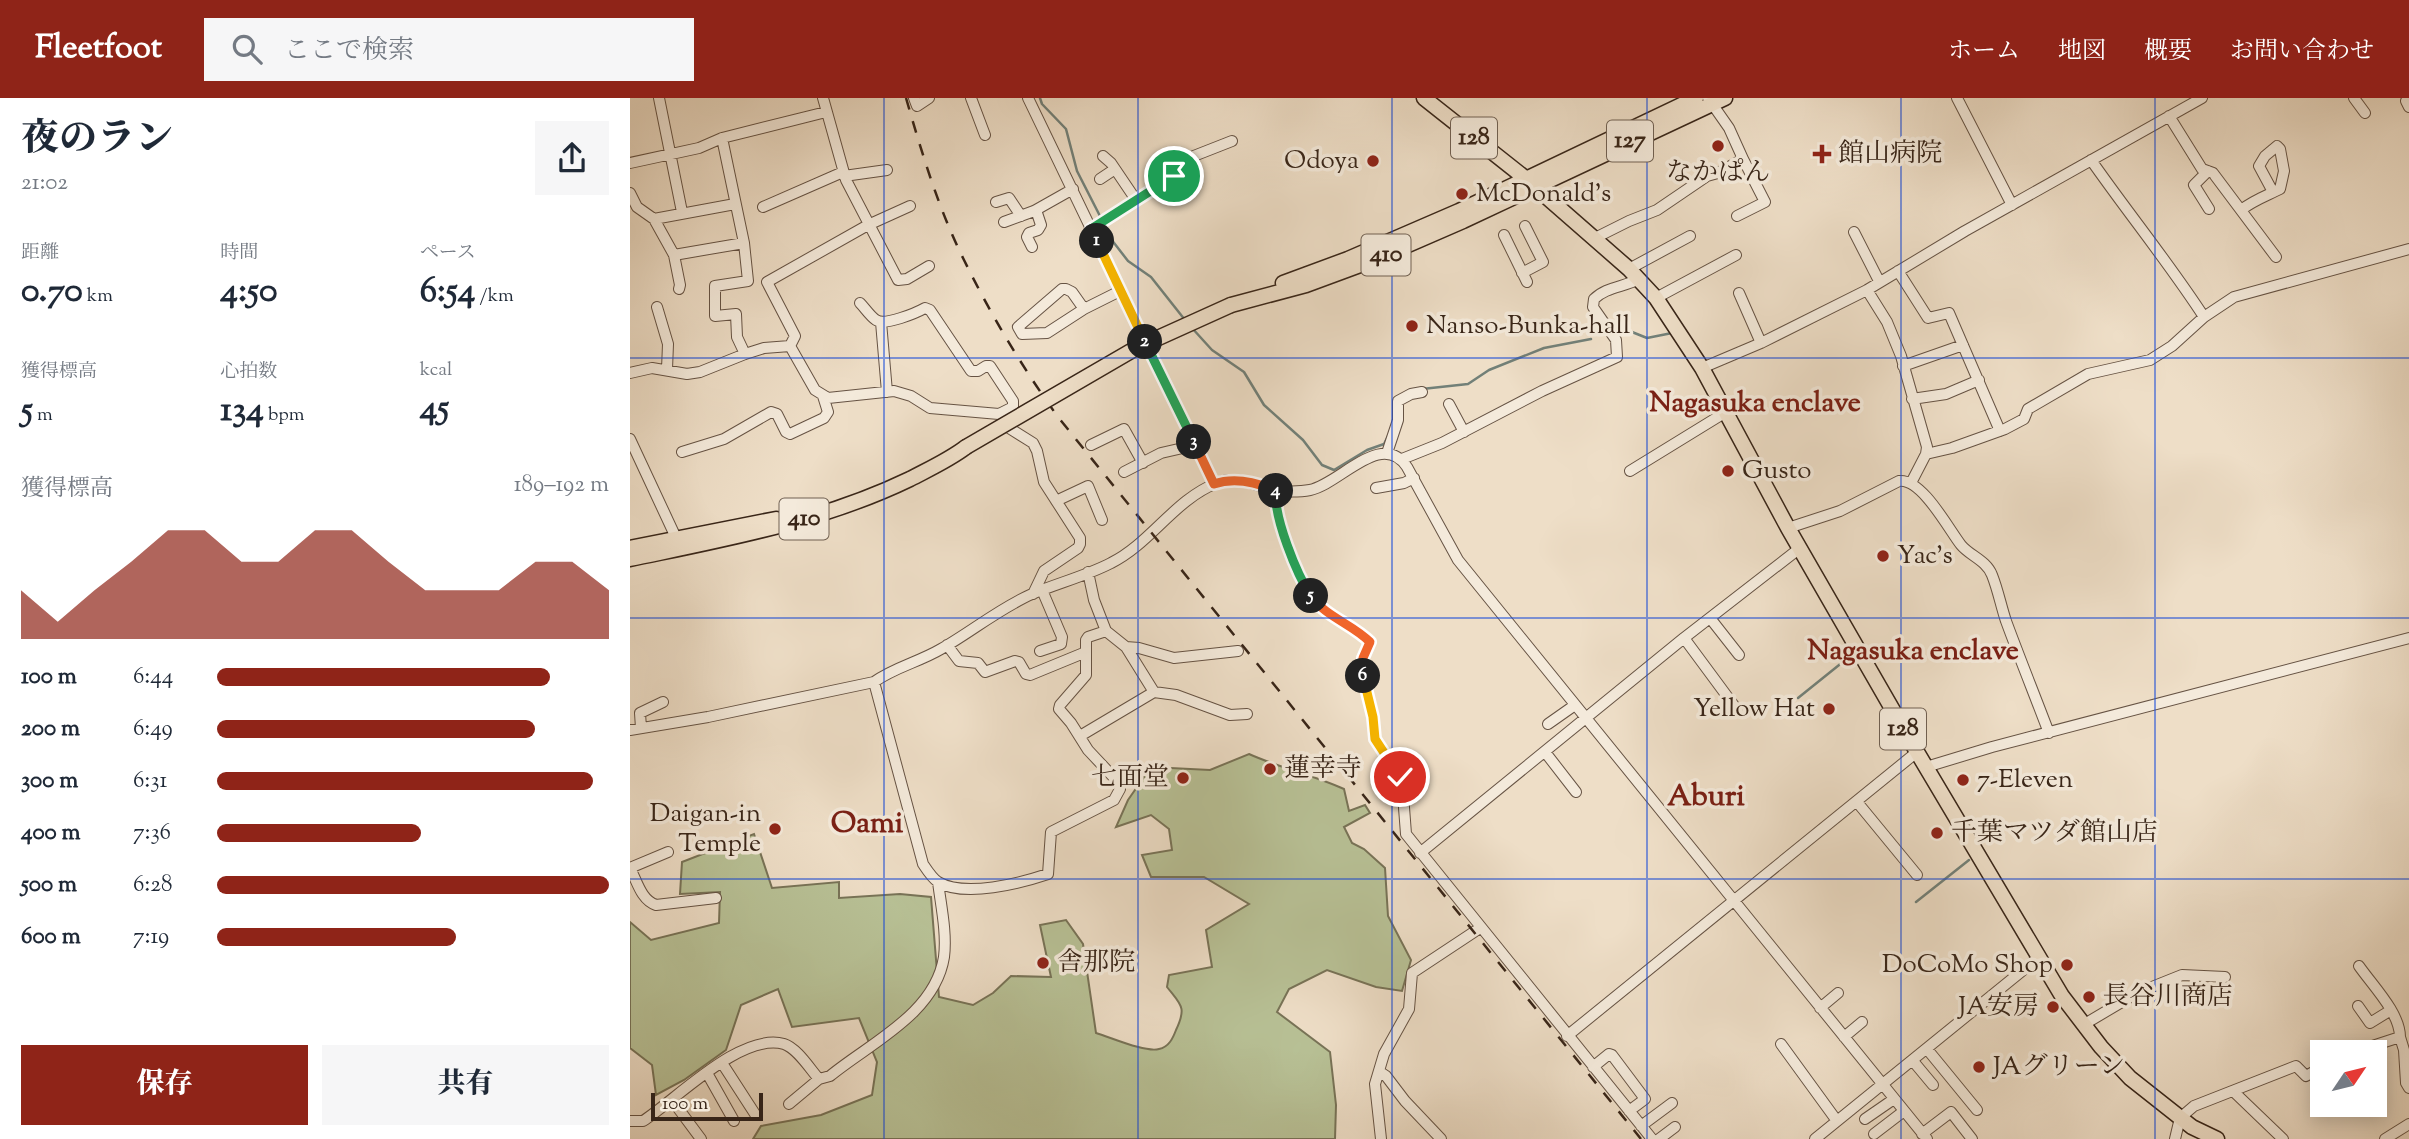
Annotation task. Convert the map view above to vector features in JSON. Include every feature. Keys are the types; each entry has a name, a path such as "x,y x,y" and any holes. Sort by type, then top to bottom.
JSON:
{"highway":[{"name":"128","path":"1424,98 1530,183 1634,274 1656,298 1702,368 1788,528 2038,958 2084,1025 2130,1077 2192,1127 2217,1139"},
{"name":"127","path":"1530,183 1696,98"},
{"name":"127","path":"1530,183 1715,100"},
{"name":"410","path":"630,548 679,544 769,530 856,502 906,481 1138,347 1231,305 1530,183"},
{"name":"410","path":"630,559 679,544"}],"street":[{"path":"659,98 682,212"},
{"path":"822,98 843,174 898,280 907,279 929,267"},
{"path":"914,98 917,107 929,98"},
{"path":"971,98 985,135"},
{"path":"1028,98 1073,190 1099,224 1121,291 1214,484"},
{"path":"1957,98 2012,205"},
{"path":"1702,368 1761,343 1867,290 2202,98"},
{"path":"2354,98 2365,113"},
{"path":"1715,100 1765,202 1737,216"},
{"path":"630,163 699,148 722,138 826,112"},
{"path":"2169,117 2202,169 2213,173 2276,257"},
{"path":"722,138 744,243 748,281 715,286 715,316 736,314 737,337 746,354"},
{"path":"1099,224 1174,176 1175,165 1181,161 1232,141"},
{"path":"1103,156 1136,200"},
{"path":"1594,239 1657,211 1707,176 1743,159"},
{"path":"2091,160 2133,220 2178,276 2204,317"},
{"path":"1100,179 1115,169"},
{"path":"763,207 843,174 887,170"},
{"path":"2208,171 2194,185 2209,209"},
{"path":"1004,222 1036,210 1073,190"},
{"path":"2241,210 2258,198 2273,192"},
{"path":"630,193 641,211 654,219 674,255 679,289"},
{"path":"996,202 1009,198 1013,200 1021,216"},
{"path":"654,219 735,204"},
{"path":"790,346 795,336 767,282 868,225 910,206"},
{"path":"1032,247 1027,237 1041,225 1036,210"},
{"path":"630,215 641,211"},
{"path":"1504,235 1525,277 1543,262 1525,226"},
{"path":"1854,232 1879,281"},
{"path":"1402,459 1464,432 1542,391 1617,357 1616,340 1593,307 1594,299 1601,292 1628,285 1634,274 1690,236"},
{"path":"674,255 744,243"},
{"path":"1926,454 2000,431 2024,419 2028,409 2088,374 2150,360 2234,297 2409,248"},
{"path":"1656,298 1736,255"},
{"path":"1898,271 1928,318 1949,313 2000,431"},
{"path":"1084,309 1072,292 1062,289 1017,327 1022,334 1047,332 1084,309 1121,291"},
{"path":"1867,290 1887,322 1927,447 1912,483"},
{"path":"1739,293 1761,343"},
{"path":"790,346 815,390 828,398 894,391 911,396 930,408 999,414 1013,407 1013,401 990,366 971,371 930,310 925,308 881,322 860,303"},
{"path":"657,307 668,344 667,369"},
{"path":"881,322 887,392"},
{"path":"1903,366 1963,345"},
{"path":"630,373 652,368 687,374 700,372 764,348 790,346"},
{"path":"1912,399 1946,394 1979,380"},
{"path":"1387,453 1398,420 1398,401 1422,392"},
{"path":"682,452 724,439 771,412 777,414 786,432 790,433 824,418 828,412 823,396"},
{"path":"1449,404 1464,432"},
{"path":"1630,471 1726,412"},
{"path":"999,414 1009,428 1033,443 1037,449 1044,482 1076,530 1080,544 1044,571 1038,592 1062,637 1061,644 1040,651"},
{"path":"1091,445 1124,429 1143,463"},
{"path":"630,439 633,454 679,544"},
{"path":"1124,472 1161,453 1196,445"},
{"path":"663,702 640,713 636,729 708,717 874,682 888,672 947,645 1038,592 1113,562 1136,546 1187,501 1214,484 1230,480 1244,481 1276,491 1310,490 1328,484 1367,457 1387,453 1402,459 1458,560 1925,1137 1951,1112 1972,1139"},
{"path":"1377,488 1404,483 1414,478"},
{"path":"1788,528 1829,515 1899,481 1912,483 1938,510 1962,547 1986,564 1992,573 2007,622 2049,733"},
{"path":"1056,501 1088,486 1102,520"},
{"path":"1276,491 1275,500 1282,529 1306,587 1319,606 1359,630 1370,642 1363,658 1363,677 1373,717 1375,739 1402,781 1406,834 1652,1139"},
{"path":"1420,853 1684,638 1800,548"},
{"path":"1088,572 1094,600 1106,631 1126,647 1154,692"},
{"path":"1710,618 1739,656"},
{"path":"938,882 988,889 1048,874 1051,832 1114,800 1120,789 1119,783 1088,750 1059,709 1086,676 1088,637 1106,631"},
{"path":"1684,638 1738,710"},
{"path":"1926,767 2409,638"},
{"path":"947,645 959,661 978,663 985,672 1014,661 1019,662 1026,674 1030,675 1086,652"},
{"path":"1126,647 1174,658 1238,651"},
{"path":"789,1104 819,1079 830,1076 905,1019 929,995 940,974 944,957 944,926 938,882 923,864 874,682"},
{"path":"1080,736 1154,692 1176,695 1230,715 1247,714"},
{"path":"1548,724 1575,705"},
{"path":"1545,752 1576,792"},
{"path":"1567,1036 1917,752"},
{"path":"1857,802 1917,875"},
{"path":"668,852 630,868 643,896 650,903 656,905 716,898"},
{"path":"1381,1139 1374,1084 1384,1054 1409,1009 1412,973 1480,928"},
{"path":"1815,1139 2038,958"},
{"path":"2359,966 2400,1026 2406,1083 2409,1088"},
{"path":"2084,1025 2137,993 2182,975 2225,977"},
{"path":"1820,1007 1838,993"},
{"path":"2358,1006 2370,1023 2391,1010"},
{"path":"1844,1037 1862,1022"},
{"path":"2387,1041 2400,1037"},
{"path":"630,1121 643,1121 722,1063 758,1045 785,1044 792,1048 819,1079"},
{"path":"1781,1044 1837,1121"},
{"path":"1927,1049 1977,1110"},
{"path":"1593,1067 1609,1054 1612,1055 1645,1099 1629,1111"},
{"path":"1913,1060 1933,1085"},
{"path":"722,1063 755,1114"},
{"path":"2175,1139 2180,1118 2194,1106 2296,1066 2306,1076 2310,1074"},
{"path":"1380,1072 1441,1139"},
{"path":"707,1073 734,1121"},
{"path":"2233,1091 2283,1139"},
{"path":"1865,1119 1894,1098"},
{"path":"672,1100 701,1139"},
{"path":"1641,1126 1672,1103"},
{"path":"1874,1134 1903,1111"},
{"path":"2385,1139 2409,1124"},
{"path":"1659,1139 1675,1127"}],"green space":[{"path":"1249,754 1344,789 1349,811 1365,805 1370,813 1344,827 1352,843 1364,849 1385,868 1388,916 1411,960 1402,991 1376,987 1327,970 1289,989 1277,1012 1330,1052 1336,1105 1335,1139 753,1139 761,1126 821,1115 872,1095 877,1062 859,1018 792,1027 778,989 741,1005 726,1050 684,1080 656,1095 652,1065 630,1048 630,922 651,940 719,923 720,892 680,894 682,862 754,834 772,888 839,882 839,898 900,894 931,897 939,997 973,1005 993,993 1011,976 1051,977 1040,925 1066,920 1083,944 1096,1033 1146,1049 1162,1048 1173,1036 1182,1011 1179,1002 1167,987 1169,975 1212,967 1206,930 1249,904 1204,877 1151,877 1142,855 1172,850 1169,829 1151,815 1116,827 1128,800 1151,767 1210,770"}],"waterway":[{"path":"1040,98 1042,104 1066,129 1077,171 1102,220"},
{"path":"1105,226 1111,239 1128,261 1151,277 1185,320"},
{"path":"1192,328 1212,350 1244,372 1264,405 1303,440 1322,465 1334,470 1367,450 1384,444 1388,436"},
{"path":"1613,328 1619,334 1632,332 1647,338 1672,333"},
{"path":"1422,389 1468,384 1489,370 1544,348 1591,339"},
{"path":"1798,698 1849,657"},
{"path":"1916,902 1969,860"}],"railway":[{"path":"906,98 938,200 964,260 1008,340 1058,417 1641,1139"}],"place":[{"name":"なかぱん","path":"1718,146"},
{"name":"館山病院","path":"1822,154"},
{"name":"Odoya","path":"1373,161"},
{"name":"McDonald's","path":"1462,194"},
{"name":"Nanso-Bunka-hall","path":"1412,326"},
{"name":"Gusto","path":"1728,471"},
{"name":"Yac's","path":"1883,556"},
{"name":"Yellow Hat","path":"1829,709"},
{"name":"蓮幸寺","path":"1270,769"},
{"name":"七面堂","path":"1183,778"},
{"name":"7-Eleven","path":"1963,780"},
{"name":"Daigan-in Temple","path":"775,829"},
{"name":"千葉マツダ館山店","path":"1937,833"},
{"name":"舎那院","path":"1043,963"},
{"name":"DoCoMo Shop","path":"2067,965"},
{"name":"長谷川商店","path":"2089,997"},
{"name":"JA安房","path":"2053,1007"},
{"name":"JAグリーン","path":"1979,1067"}],"district":[{"name":"Nagasuka enclave","path":"1755,404"},
{"name":"Nagasuka enclave","path":"1913,652"},
{"name":"Aburi","path":"1706,797"},
{"name":"Oami","path":"867,824"}],"route":[{"path":"1174,176 1091,229 1214,484 1230,480 1244,481 1276,491 1275,500 1282,529 1306,587 1319,606 1359,630 1370,642 1363,658 1363,677 1371,706 1375,739 1400,777"}]}
